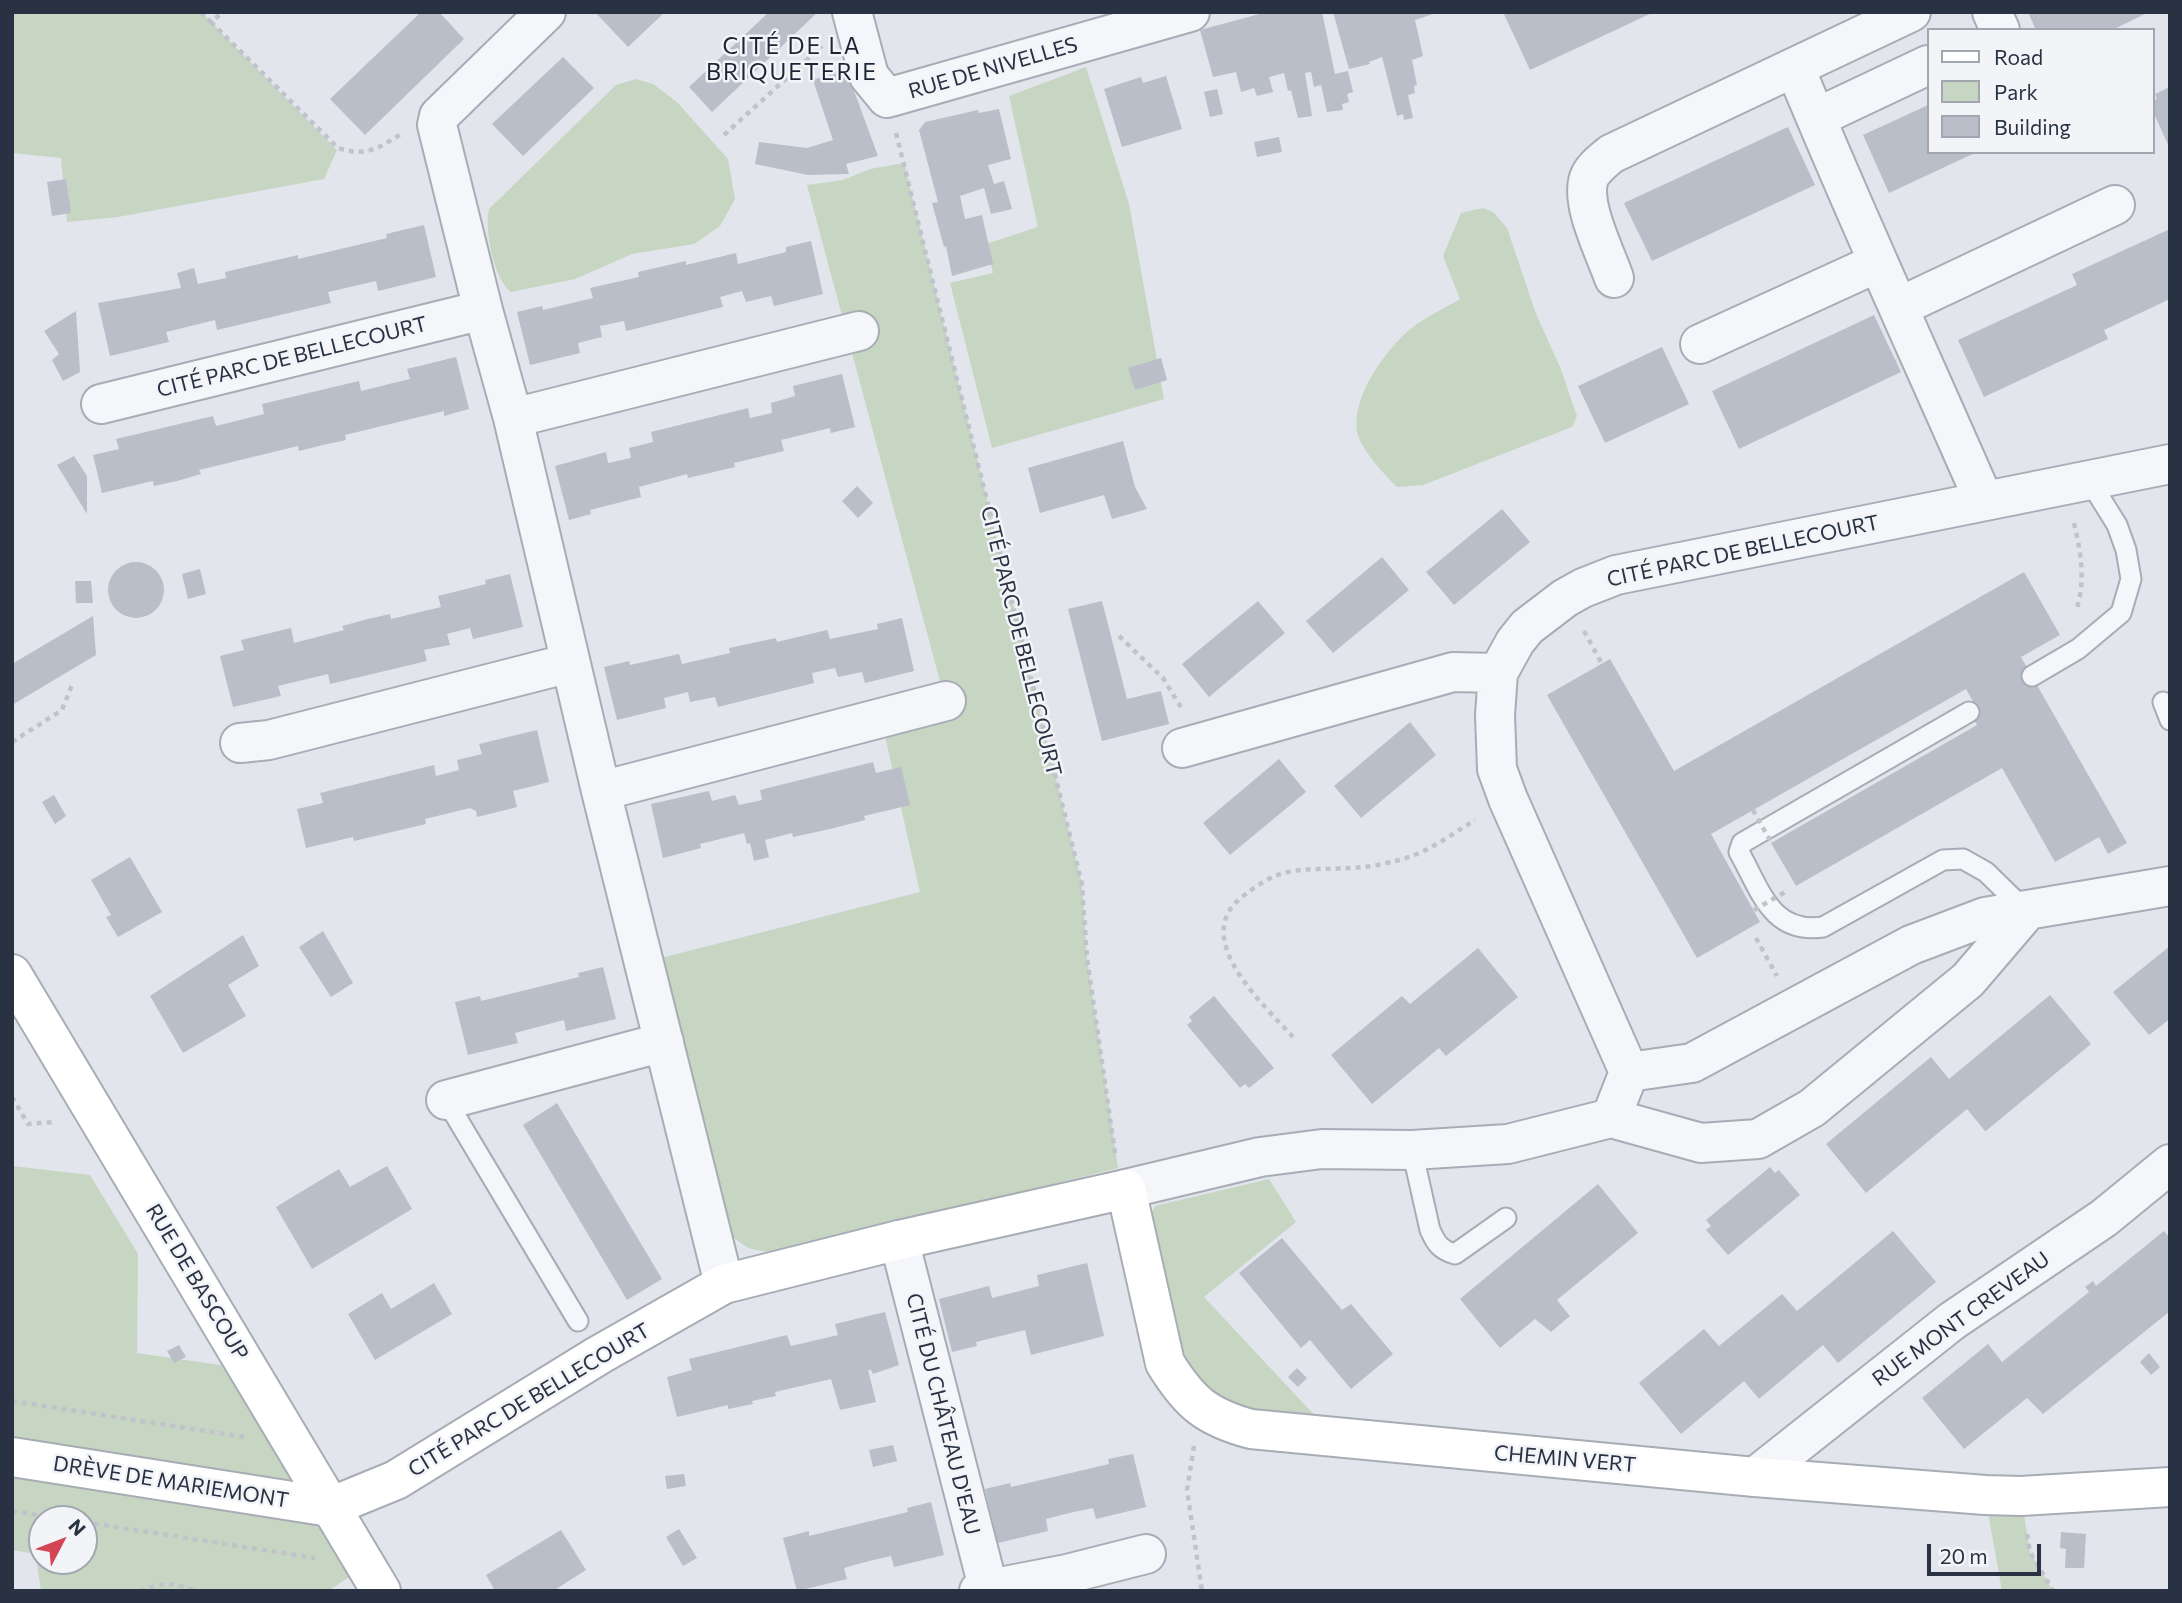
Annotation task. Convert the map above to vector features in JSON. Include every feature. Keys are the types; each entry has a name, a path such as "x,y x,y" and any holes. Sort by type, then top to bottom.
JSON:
{"street":[{"path":"547,12 439,116 437,125 513,418 601,791 724,1284"},
{"name":"RUE DE NIVELLES","path":"852,14 869,76 887,98 1189,12"},
{"path":"1614,278 1588,205 1589,177 1595,167 1611,154 1911,12"},
{"path":"1992,12 1999,28"},
{"path":"1815,118 1926,66"},
{"path":"1795,68 1877,263 1984,501"},
{"path":"1899,307 2115,205"},
{"path":"1700,344 1877,263"},
{"name":"CITÉ PARC DE BELLECOURT","path":"101,404 483,310"},
{"path":"513,418 859,330"},
{"name":"CITÉ PARC DE BELLECOURT","path":"1629,1072 1593,996 1497,769 1494,715 1498,673 1516,642 1541,615 1583,588 1616,575 2170,464"},
{"path":"240,743 269,740 570,663"},
{"path":"1191,746 1453,672 1498,673"},
{"path":"601,791 945,700"},
{"path":"1611,1118 1629,1072 1692,1063 1911,945 1985,917 2170,886"},
{"name":"CITÉ PARC DE BELLECOURT","path":"330,1507 396,1480 599,1355 724,1284 899,1240 1260,1157 1322,1149 1412,1150 1508,1144 1611,1118 1702,1143 1758,1139 1812,1108 1968,980 2027,911"},
{"name":"RUE DE BASCOUP","path":"12,974 373,1578"},
{"path":"446,1100 664,1042"},
{"name":"RUE MONT CREVEAU","path":"1755,1477 1952,1321 2104,1218 2170,1164"},
{"name":"CHEMIN VERT","path":"1126,1189 1165,1363 1179,1386 1201,1409 1231,1424 1251,1429 1755,1477 1985,1495 2021,1496 2170,1487"},
{"name":"CITÉ DU CHÂTEAU D'EAU","path":"899,1240 985,1590 1067,1574 1146,1554"},
{"name":"DRÈVE DE MARIEMONT","path":"12,1457 330,1507"}],"lane":[{"path":"2032,676 2078,649 2121,613 2131,579 2126,550 2117,525 2076,483"},
{"path":"1969,712 1768,836 1741,843 1739,852 1760,906 1785,922 1804,929 1824,927 1943,859 1963,859 1986,872 2027,911"},
{"path":"446,1100 578,1321"},
{"path":"1412,1150 1430,1230 1443,1250 1455,1254 1506,1218"}],"path":[{"path":"201,12 338,148 352,152 370,152 401,135 424,113 437,125"},
{"path":"211,22 223,12"},
{"path":"724,135 852,14"},
{"name":"CITÉ PARC DE BELLECOURT","path":"887,98 1082,884 1087,957 1113,1140 1118,1168 1126,1189"},
{"path":"2072,620 2080,599 2082,557 2076,483"},
{"path":"1119,636 1163,678 1176,697 1191,746"},
{"path":"12,743 62,710 72,685"},
{"path":"1293,1037 1248,988 1231,962 1223,939 1225,916 1237,900 1259,883 1287,872 1363,867 1402,859 1436,845 1508,800"},
{"path":"1753,810 1768,836"},
{"path":"1760,906 1787,891"},
{"path":"1751,928 1794,1007"},
{"path":"12,1401 294,1445"},
{"path":"1201,1409 1187,1490 1202,1591"},
{"path":"2021,1496 2030,1552 2053,1591"},
{"path":"98,1525 373,1578"},
{"path":"140,1591 157,1584 177,1584 195,1591"}],"green space":[{"path":"12,12 201,12 337,150 324,179 118,217 67,222 61,158 12,153"},
{"path":"1086,67 1129,204 1164,399 992,448 950,283 993,273 986,244 1038,227 1009,96"},
{"path":"636,79 653,84 677,102 728,159 735,199 720,226 694,244 632,254 575,279 511,292 495,266 488,229 489,209 616,85"},
{"path":"904,163 1082,884 1087,958 1118,1168 777,1252 762,1251 751,1249 730,1234 661,958 920,892 881,718 945,700 807,185 843,180 870,169"},
{"path":"1483,208 1493,212 1507,228 1536,314 1560,367 1577,416 1572,427 1423,485 1397,487 1375,463 1361,442 1357,421 1359,406 1381,361 1403,336 1424,319 1460,299 1443,256 1461,213"},
{"path":"12,1166 90,1175 138,1254 137,1353 248,1369 366,1566 331,1589 332,1591 41,1591 39,1575 98,1575 98,1505 28,1505 28,1553 12,1550"},
{"path":"1269,1179 1296,1222 1204,1297 1319,1420 1239,1410 1207,1390 1185,1366 1149,1218 1155,1206"},
{"path":"1985,1495 2021,1496 2030,1552 2053,1591 2002,1591"}],"building":[{"path":"421,12 439,12 464,39 365,135 330,99"},
{"path":"595,12 665,12 628,47"},
{"path":"769,12 818,12 712,112 689,87"},
{"path":"1267,12 1322,12 1335,74 1348,71 1353,92 1347,94 1349,102 1342,104 1343,110 1327,112 1321,85 1314,87 1311,72 1305,73 1312,116 1298,118 1284,73 1269,77 1273,92 1257,96 1254,88 1241,92 1236,72 1213,77 1200,30"},
{"path":"1333,12 1439,12 1415,20 1423,56 1412,60 1417,85 1414,86 1415,93 1408,95 1413,118 1404,120 1403,114 1397,116 1382,57 1369,62 1370,64 1349,69"},
{"path":"1503,12 1654,12 1530,70"},
{"path":"2028,12 2149,12 2116,28 2035,28"},
{"path":"563,57 594,88 523,156 492,124"},
{"path":"846,69 878,156 846,164 849,174 808,175 755,164 759,142 807,148 833,140 813,80"},
{"path":"1166,76 1182,129 1122,147 1104,89 1141,77 1143,83"},
{"path":"2170,87 2170,147 2154,113 2154,100 2157,99 2155,94"},
{"path":"1217,89 1223,114 1210,117 1204,92"},
{"path":"1926,106 1926,154 1973,154 1889,193 1863,135"},
{"path":"999,109 1011,159 988,165 994,184 1004,181 1012,209 991,214 984,188 960,196 965,219 982,215 993,264 952,276 946,246 944,247 932,203 938,202 919,130 925,122 978,110 979,113"},
{"path":"1788,127 1815,185 1652,261 1624,203"},
{"path":"1279,137 1282,152 1257,157 1254,142"},
{"path":"66,179 71,213 52,216 47,182"},
{"path":"424,225 436,277 378,291 376,281 328,292 331,303 217,330 215,320 166,332 169,342 110,356 98,303 181,288 177,273 194,268 198,284 226,278 225,272 298,255 298,259 387,238 386,234"},
{"path":"2170,229 2170,299 2104,330 2108,339 1984,397 1958,340 2077,285 2072,274"},
{"path":"811,241 823,294 774,306 771,296 746,302 742,291 720,297 723,307 626,331 624,321 600,326 602,337 578,343 580,353 530,365 517,312 542,306 543,310 593,298 590,288 639,277 638,272 686,261 686,265 736,253 738,264 786,252 786,247"},
{"path":"76,311 80,372 63,381 52,360 59,354 44,331"},
{"path":"1874,315 1901,372 1739,449 1712,391"},
{"path":"1662,347 1689,404 1605,443 1578,386"},
{"path":"456,357 469,409 444,416 444,411 345,435 346,440 299,451 298,446 199,470 201,474 177,481 154,486 153,481 102,493 93,455 119,449 116,439 213,416 216,426 264,414 262,404 359,381 361,391 410,379 407,369"},
{"path":"1161,358 1167,380 1135,390 1128,368"},
{"path":"842,374 855,427 831,433 830,428 781,440 784,451 734,463 735,467 688,478 687,474 639,487 641,497 590,510 591,514 569,520 555,466 606,452 608,463 631,458 629,448 653,442 651,432 748,408 750,418 772,413 771,403 795,396 793,386"},
{"path":"1123,441 1135,487 1147,509 1112,519 1104,495 1040,513 1028,468"},
{"path":"74,456 87,476 87,514 57,465"},
{"path":"857,486 873,503 858,518 842,501"},
{"path":"1502,509 1530,542 1454,605 1426,572"},
{"path":"1382,557 1409,590 1333,653 1306,621"},
{"path":"130,562 142,562 156,570 164,584 162,601 156,610 142,618 130,618 113,606 108,596 108,584 120,567"},
{"path":"200,569 206,594 188,599 182,574"},
{"path":"2024,572 2060,635 2021,657 2127,843 2108,854 2099,837 2055,862 2002,768 1796,886 1771,843 1977,725 1969,711 1976,707 1966,689 1711,834 1760,922 1697,958 1547,695 1610,659 1674,771"},
{"path":"510,574 523,627 473,639 470,628 447,634 450,645 424,650 427,661 330,684 328,674 278,686 281,696 233,707 220,656 244,650 241,640 291,628 294,643 344,630 342,626 368,619 390,614 391,619 441,607 438,596 486,584 485,580"},
{"path":"75,581 91,581 93,603 76,603"},
{"path":"1102,601 1127,699 1161,691 1169,724 1102,741 1068,609"},
{"path":"1258,601 1285,633 1209,697 1182,664"},
{"path":"93,616 96,655 12,705 12,664"},
{"path":"902,618 914,671 865,683 862,672 838,677 835,668 812,673 814,683 718,707 715,697 690,702 688,692 664,698 666,708 617,720 604,667 629,661 630,665 679,654 682,664 730,653 729,648 776,638 777,642 827,630 830,639 878,629 877,624"},
{"path":"1410,722 1436,755 1361,818 1334,786"},
{"path":"537,730 549,782 513,791 517,807 477,817 476,811 470,808 425,819 426,824 354,841 353,837 306,848 297,809 323,803 320,793 434,765 436,776 459,770 457,760 482,754 479,744"},
{"path":"1279,759 1306,792 1230,855 1203,823"},
{"path":"873,762 876,773 901,767 910,805 864,816 865,820 830,829 793,837 792,833 765,840 769,857 754,861 750,843 747,844 744,833 700,844 701,848 663,858 651,804 709,791 712,801 735,795 739,805 762,800 760,790"},
{"path":"54,795 66,816 55,824 42,802"},
{"path":"130,857 162,912 118,937 106,917 111,915 91,880"},
{"path":"323,931 353,983 331,997 299,947"},
{"path":"243,935 259,966 228,985 246,1016 183,1053 150,996"},
{"path":"2170,946 2170,1019 2149,1035 2113,992"},
{"path":"1478,948 1518,997 1446,1056 1439,1048 1372,1104 1331,1055 1402,996 1410,1004"},
{"path":"603,967 616,1019 566,1031 564,1020 515,1033 518,1043 468,1055 455,1002 480,996 481,1001 579,977 578,973"},
{"path":"2050,995 2091,1044 1987,1130 1985,1131 1967,1109 1866,1193 1826,1144 1931,1057 1949,1079"},
{"path":"1214,996 1274,1068 1249,1088 1245,1084 1240,1088 1187,1025 1192,1021 1189,1017"},
{"path":"557,1103 662,1279 627,1300 523,1125"},
{"path":"387,1166 412,1209 312,1269 276,1207 339,1169 350,1187"},
{"path":"1770,1167 1775,1173 1779,1170 1800,1195 1728,1255 1706,1230 1711,1226 1706,1220"},
{"path":"1598,1184 1638,1233 1557,1300 1570,1316 1551,1332 1535,1319 1500,1348 1460,1299"},
{"path":"1893,1231 1936,1282 1838,1363 1823,1345 1759,1399 1744,1381 1681,1434 1639,1383 1704,1329 1719,1346 1782,1294 1797,1311"},
{"path":"2164,1231 2170,1238 2170,1311 2043,1414 2027,1398 1964,1449 1922,1398 1988,1344 2002,1362 2089,1292 2085,1287 2093,1281 2096,1286"},
{"path":"1282,1238 1342,1310 1351,1304 1393,1354 1351,1389 1310,1340 1301,1348 1239,1273"},
{"path":"1087,1263 1104,1336 1031,1355 1025,1330 976,1342 977,1346 952,1352 939,1299 989,1286 992,1298 1039,1286 1037,1275"},
{"path":"434,1283 452,1314 375,1360 348,1314 382,1293 391,1309"},
{"path":"885,1312 899,1365 873,1374 868,1370 876,1402 840,1410 831,1379 775,1392 776,1396 752,1401 753,1404 728,1409 728,1405 677,1417 667,1377 692,1370 689,1359 787,1335 791,1346 838,1335 835,1324"},
{"path":"179,1345 186,1357 174,1363 167,1351"},
{"path":"2149,1353 2160,1367 2151,1375 2140,1362"},
{"path":"1297,1368 1307,1378 1298,1387 1288,1377"},
{"path":"893,1445 897,1461 873,1467 869,1450"},
{"path":"1133,1454 1146,1507 1096,1519 1093,1508 1069,1513 1046,1519 1048,1531 998,1543 985,1489 1010,1483 1011,1487 1109,1464 1108,1459"},
{"path":"684,1474 686,1486 667,1489 665,1476"},
{"path":"931,1502 944,1555 894,1567 891,1556 869,1561 844,1568 847,1579 797,1591 783,1538 809,1531 809,1536 908,1512 907,1508"},
{"path":"679,1529 697,1558 683,1566 666,1537"},
{"path":"561,1530 586,1570 553,1591 495,1591 486,1575"},
{"path":"2061,1532 2086,1534 2084,1568 2065,1568 2066,1549 2060,1548"}],"district":[{"name":"CITÉ DE LA BRIQUETERIE","path":"792,59"}]}
